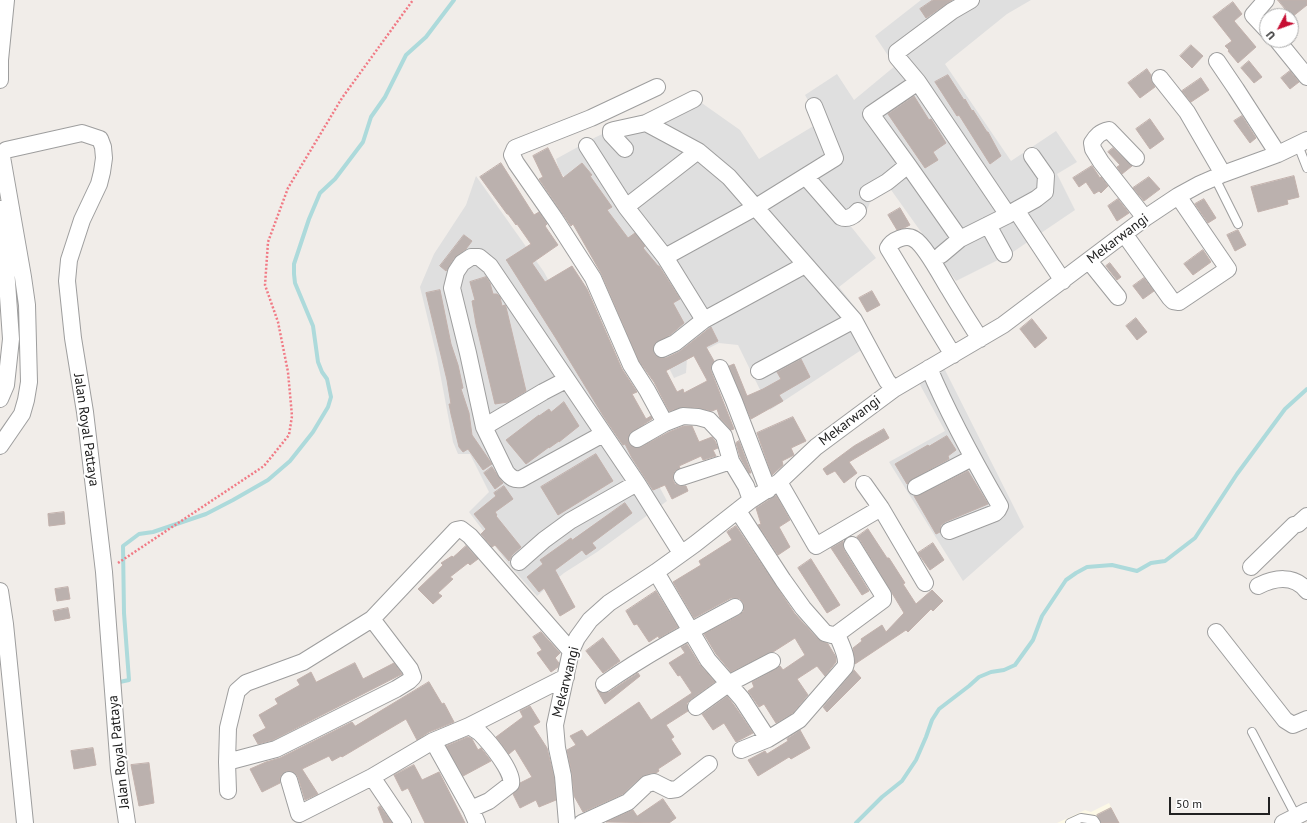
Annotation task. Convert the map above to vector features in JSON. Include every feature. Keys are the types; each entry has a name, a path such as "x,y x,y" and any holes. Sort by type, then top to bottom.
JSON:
{"street":[{"path":"0,80 0,60 6,0"},
{"path":"971,0 952,11 897,52 897,57 918,82 1063,281"},
{"path":"1259,8 1266,0"},
{"path":"1259,8 1253,15 1259,21"},
{"path":"1283,48 1307,77"},
{"path":"1217,61 1278,154"},
{"path":"1160,78 1187,112 1219,176"},
{"path":"918,82 871,114 960,239"},
{"path":"657,87 591,118 515,148 512,155 593,278 631,365 665,423"},
{"path":"625,149 611,134 611,132 646,123 694,99"},
{"path":"665,257 756,207 835,158 814,106"},
{"path":"646,123 698,151 729,177 854,320 887,381 894,389"},
{"path":"1136,158 1109,130 1102,132 1092,143 1093,149 1101,162 1145,218"},
{"name":"Jalan Royal Pattaya","path":"2,151 82,133 100,140 103,146 104,158 99,184 82,220 69,260 66,282 85,412 104,572 119,770 127,823"},
{"name":"Mekarwangi","path":"566,823 563,776 556,748 555,725 571,651 577,638 590,620 609,603 696,544 751,500 774,486 816,447 894,389 980,339 1014,317 1125,235 1145,218 1178,196 1200,184 1278,154 1302,143"},
{"path":"587,146 626,207 665,257 704,320"},
{"path":"0,446 22,414 26,400 28,382 27,305 2,151"},
{"path":"626,207 698,151"},
{"path":"941,255 960,239 1012,213 1045,192 1046,176 1032,156"},
{"path":"868,192 887,182 908,165"},
{"path":"806,177 841,218 848,218 858,211"},
{"path":"1125,235 1173,301 1179,302 1228,269 1178,196"},
{"path":"0,205 3,225 11,339 6,384 0,399"},
{"path":"988,225 1004,254"},
{"path":"953,355 888,248 894,241 909,237 916,240 933,262 980,339"},
{"path":"604,434 522,479 517,480 510,478 484,427 452,288 456,272 462,263 471,257 479,257 490,266 566,380 584,404 637,483 681,554"},
{"path":"1089,261 1118,297"},
{"path":"662,349 675,343 704,320 805,264"},
{"path":"7,274 23,277"},
{"path":"759,371 854,320"},
{"path":"720,368 774,486 816,546 881,508"},
{"path":"929,368 972,458 1000,506 995,513 949,531"},
{"path":"484,427 566,380"},
{"path":"637,439 665,423 683,416 698,417 709,420 724,436 730,461 746,486 751,500"},
{"path":"916,487 972,458"},
{"path":"682,477 730,461"},
{"path":"519,562 544,540 570,521 637,483"},
{"path":"864,484 881,508 925,584"},
{"path":"738,511 803,608 825,633 832,635 837,634 883,600 883,596 852,545"},
{"path":"1251,567 1294,525 1298,524 1307,516"},
{"path":"228,791 228,728 237,691 242,686 303,662 372,619 456,530 461,529 470,536 571,651"},
{"path":"656,572 713,667 742,699 768,739"},
{"path":"1258,586 1271,580 1284,579 1296,581 1307,591"},
{"path":"0,591 5,624 25,823"},
{"path":"604,684 620,672 690,630 735,607"},
{"path":"227,762 276,749 389,693 409,681 413,677 410,669 372,619"},
{"path":"1216,632 1285,720 1293,725 1307,719"},
{"path":"741,750 768,739 799,720 845,667 846,659 837,634"},
{"path":"696,707 728,684 772,661"},
{"path":"290,780 299,814 372,777 433,741 470,726 566,677"},
{"path":"433,741 474,816 489,801 511,784 512,781 503,762 480,733 470,726"},
{"path":"582,823 628,802 647,784 654,782 670,790 677,789 709,764"},
{"path":"372,777 403,823"}],"lane":[{"path":"1302,143 1307,168"},
{"path":"1219,176 1238,224"},
{"path":"1252,732 1295,817"},
{"path":"1070,823 1081,818 1094,820 1096,823"}],"path":[{"path":"104,572 264,466 289,435 292,416 288,372 278,322 265,285 268,242 288,188 342,98 414,0"}],"shaded area":[{"path":"921,0 1031,0 1007,14 945,64 1011,161 1056,131 1077,162 1057,174 1075,210 1010,254 956,281 889,187 871,200 867,210 849,224 876,258 839,287 862,316 875,341 770,410 738,345 719,343 687,359 686,373 674,378 591,212 559,170 556,159 596,137 689,94 740,130 759,159 820,122 805,95 837,74 854,100 895,66 875,36"},
{"path":"476,176 544,272 667,501 597,552 564,573 537,596 510,566 469,512 489,492 470,454 458,454 453,442 437,357 420,287 434,254 466,205"},
{"path":"943,366 1024,527 963,581 889,462 945,431 918,381"},
{"path":"1109,803 1119,823 1057,823 1085,810 1091,812"}],"building":[{"path":"933,0 952,0 926,18 920,9"},
{"path":"1278,0 1307,0 1307,5 1299,11 1299,8 1285,8"},
{"path":"1233,2 1242,14 1234,21 1256,47 1238,63 1225,46 1232,41 1213,17"},
{"path":"1191,45 1203,56 1192,68 1180,56"},
{"path":"1249,61 1262,77 1254,83 1241,68"},
{"path":"1147,69 1151,75 1151,80 1155,87 1140,98 1128,83"},
{"path":"1290,71 1299,82 1290,89 1281,78"},
{"path":"948,75 964,100 965,99 988,132 1001,156 990,164 959,115 957,116 935,82"},
{"path":"1201,78 1209,90 1191,102 1182,91"},
{"path":"914,96 946,143 933,152 938,160 925,168 888,114"},
{"path":"1242,116 1256,138 1250,143 1234,121"},
{"path":"1150,119 1164,139 1150,149 1136,129"},
{"path":"548,148 563,178 582,163 592,175 590,176 612,207 607,210 628,238 635,233 645,246 643,248 659,266 680,299 673,303 684,323 670,335 655,343 653,349 656,356 666,358 679,352 711,327 718,341 706,347 714,361 711,366 711,371 734,429 731,430 720,418 717,409 712,411 684,407 669,411 654,382 639,361 601,273 573,224 571,226 539,179 543,177 533,156","holes":["694,356 707,380 684,393 683,389 677,392 666,371"]},
{"path":"1113,148 1132,166 1122,174 1117,167 1120,165 1108,152"},
{"path":"501,163 534,215 539,212 547,224 545,226 558,245 532,263 545,282 572,266 587,289 622,369 637,392 632,394 646,419 651,416 652,419 629,434 629,444 637,448 641,447 684,426 692,426 699,442 712,437 715,441 718,448 713,450 716,456 703,460 701,456 679,466 680,468 675,471 673,480 675,484 686,486 688,491 672,499 665,485 653,490 632,458 625,444 623,445 604,417 506,260 531,244 480,177"},
{"path":"1092,166 1100,178 1101,177 1108,186 1101,193 1099,191 1094,194 1086,182 1079,187 1073,178"},
{"path":"1294,176 1299,197 1287,200 1288,204 1258,212 1251,187"},
{"path":"1149,177 1160,189 1144,201 1133,188"},
{"path":"1118,199 1129,213 1117,221 1108,206"},
{"path":"1204,199 1216,218 1208,223 1195,204"},
{"path":"900,208 910,225 897,230 888,215"},
{"path":"1238,230 1246,245 1235,251 1227,235"},
{"path":"464,235 472,241 466,249 454,258 446,271 440,266"},
{"path":"1203,250 1211,262 1193,275 1184,264"},
{"path":"1110,263 1121,277 1117,280 1106,266"},
{"path":"486,277 490,283 493,294 497,294 500,297 502,306 505,305 506,307 526,391 508,402 495,404 476,324 472,301 475,300 470,282"},
{"path":"1144,278 1154,291 1143,299 1133,286"},
{"path":"440,290 451,344 458,365 463,388 461,389 469,413 472,435 492,464 483,470 468,449 463,452 459,447 451,414 447,380 426,293"},
{"path":"872,291 880,305 867,312 859,298"},
{"path":"1136,318 1147,332 1137,340 1126,326"},
{"path":"1032,319 1047,338 1035,348 1020,329"},
{"path":"801,359 810,377 779,395 783,401 751,419 729,366 734,364 747,396 781,379 777,372"},
{"path":"564,402 579,426 559,442 549,447 526,464 506,440 539,415 549,409 551,412"},
{"path":"793,417 806,441 791,448 794,455 782,461 783,465 772,475 757,433"},
{"path":"884,429 889,438 849,462 857,473 844,483 835,471 827,475 823,469 854,446"},
{"path":"947,436 956,450 948,456 949,459 912,479 907,484 895,464"},
{"path":"739,441 751,473 749,473 740,457 736,443"},
{"path":"596,454 613,481 558,515 541,487"},
{"path":"492,467 503,483 495,489 484,473"},
{"path":"968,471 988,504 945,522 941,525 940,532 936,534 914,496 920,495"},
{"path":"504,486 513,499 495,512 497,515 496,516 521,547 512,555 509,561 495,545 492,547 481,534 486,529 474,514 496,496 494,493"},
{"path":"776,495 790,520 779,527 790,547 778,555 758,525 761,524 756,508"},
{"path":"625,503 632,513 592,543 596,548 586,555 582,550 555,570 575,607 560,616 544,588 539,592 527,577 543,564 540,560 571,538 572,540"},
{"path":"64,512 65,524 49,526 48,514"},
{"path":"736,526 795,614 818,639 828,644 836,657 836,662 825,676 817,666 797,679 808,695 793,713 776,723 764,704 759,707 748,691 754,687 752,682 780,666 783,670 805,655 795,638 773,652 768,653 731,672 716,654 704,634 740,615 744,608 743,602 740,599 731,598 694,618 673,582 701,565 699,561 732,540 727,532"},
{"path":"868,529 905,583 903,584 916,604 932,590 943,601 933,611 931,609 908,632 906,630 855,664 853,648 862,641 861,639 882,625 886,632 904,613 857,537"},
{"path":"843,541 844,550 869,591 862,595 831,548"},
{"path":"933,543 944,560 930,570 918,553"},
{"path":"466,546 478,559 470,565 468,563 450,577 453,579 438,593 442,596 433,604 418,589 443,565 441,563 452,556 453,557"},
{"path":"811,559 840,605 827,613 798,568"},
{"path":"68,587 70,599 57,601 55,589"},
{"path":"656,591 678,627 649,642 637,624 634,625 626,611"},
{"path":"68,608 70,618 55,621 53,611"},
{"path":"541,632 560,653 555,658 559,663 558,667 551,672 537,653 542,650 533,637"},
{"path":"603,638 620,661 603,673 586,651"},
{"path":"687,644 700,665 715,682 687,703 688,711 666,725 674,737 671,739 681,754 658,769 659,771 656,773 651,773 641,777 623,794 583,812 574,796 572,774 567,750 576,745 570,736 582,730 587,737 639,702 651,720 692,693 680,675 678,676 669,663 685,653 681,647"},
{"path":"355,663 363,679 394,663 402,674 273,740 258,744 253,735 266,728 259,715 278,704 275,699 300,685 297,680 311,672 316,682"},
{"path":"854,670 861,678 827,712 823,707"},
{"path":"638,673 640,676 605,704 597,690 604,693 609,692"},
{"path":"429,682 442,704 444,703 454,722 429,732 417,740 406,719 342,757 341,756 332,761 329,756 302,769 318,794 305,800 298,777 291,771 286,771 282,774 280,783 262,792 250,769 280,758 352,722 355,726"},
{"path":"727,696 753,733 736,742 724,723 713,730 702,714"},
{"path":"530,706 540,722 533,726 547,748 554,777 556,800 539,807 536,800 520,808 513,794 519,788 520,783 532,777 515,749 509,754 496,737 523,717 520,711"},
{"path":"800,730 810,748 791,759 789,757 758,776 748,760 765,751 767,754 788,741 787,739"},
{"path":"468,737 472,739 478,750 481,748 491,761 463,776 446,746"},
{"path":"93,748 96,765 74,769 71,751"},
{"path":"149,763 154,803 139,806 131,765"},
{"path":"414,765 422,780 439,772 465,823 425,823 408,788 402,791 394,775"},
{"path":"663,799 676,818 669,823 606,822 633,810 637,816"},
{"path":"380,806 392,823 384,823 378,808"},
{"path":"1111,808 1119,823 1101,823 1097,815"}],"waterway":[{"path":"115,683 129,680 124,613 123,546 139,534 153,532 206,514 268,480 290,461 313,432 328,407 331,397 327,379 318,362 313,326 295,283 294,264 309,219 320,193 335,179 363,142 371,117 385,97 406,55 426,37 454,0"},
{"path":"856,823 882,797 902,781 916,760 932,720 939,709 979,677 991,672 1004,670 1015,665 1033,640 1042,616 1066,580 1087,567 1112,565 1137,571 1151,563 1165,561 1195,538 1237,474 1285,409 1307,389"}]}
